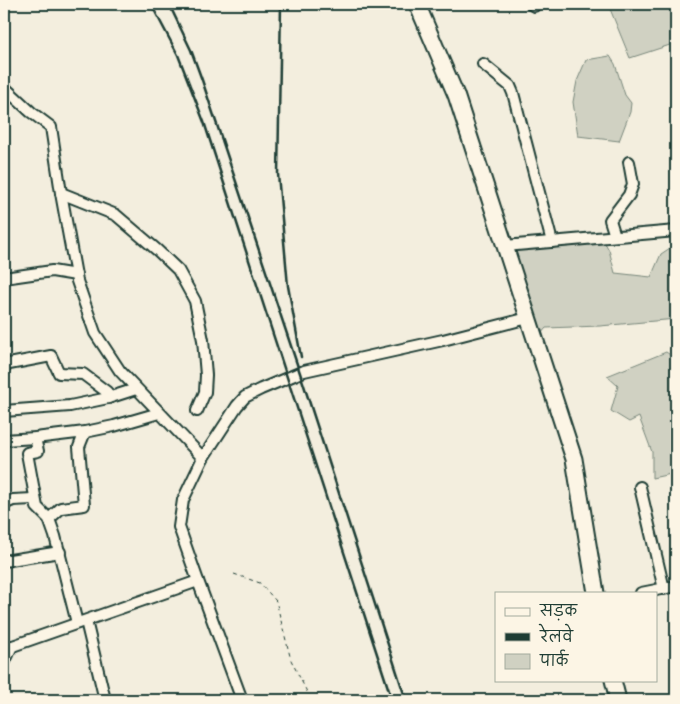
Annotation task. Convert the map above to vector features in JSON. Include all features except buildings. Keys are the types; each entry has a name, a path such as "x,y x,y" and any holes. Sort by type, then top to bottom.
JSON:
{"main road":[{"path":"417,4 456,95 574,459 596,592"},
{"path":"614,682 618,700"}],"street":[{"path":"483,64 510,86 513,93 552,242"},
{"path":"4,87 31,112 51,127 76,275 95,333 120,371 203,458"},
{"path":"615,236 610,220 629,195 633,184 629,162"},
{"path":"61,193 116,215 178,270 196,300 203,340 206,375 205,392 197,411"},
{"path":"505,246 676,231"},
{"path":"4,278 52,271 76,275"},
{"path":"242,700 179,527 183,500 203,458 237,406 245,397 304,371 443,340 528,318"},
{"path":"4,365 51,356 59,373 83,374 107,392 108,398"},
{"path":"4,411 70,406 108,398 136,388"},
{"path":"4,440 85,432 159,413"},
{"path":"49,519 61,508 84,505 79,446 85,432"},
{"path":"35,438 38,451 27,453 37,507 49,519 105,700"},
{"path":"640,487 664,589"},
{"path":"4,504 13,500 33,499"},
{"path":"4,561 60,552"},
{"path":"4,663 8,648 198,581"},
{"path":"647,592 676,586"}],"path":[{"path":"234,574 260,582 276,601 291,660 311,700"}],"green space":[{"path":"608,4 676,4 676,43 630,58"},
{"path":"610,56 615,64 625,95 631,103 630,112 619,141 578,136 573,102 577,81 586,60"},
{"path":"605,243 609,250 615,273 651,277 661,254 676,244 676,319 600,326 546,328 540,335 512,251"},
{"path":"666,352 676,359 676,477 671,474 652,478 652,452 639,417 629,422 611,411 618,386 607,376"}],"railway":[{"path":"151,4 178,55 204,122 392,700"},
{"path":"169,4 191,50 202,80 300,373 406,700"},
{"path":"281,4 278,174 288,286 301,357"}]}
